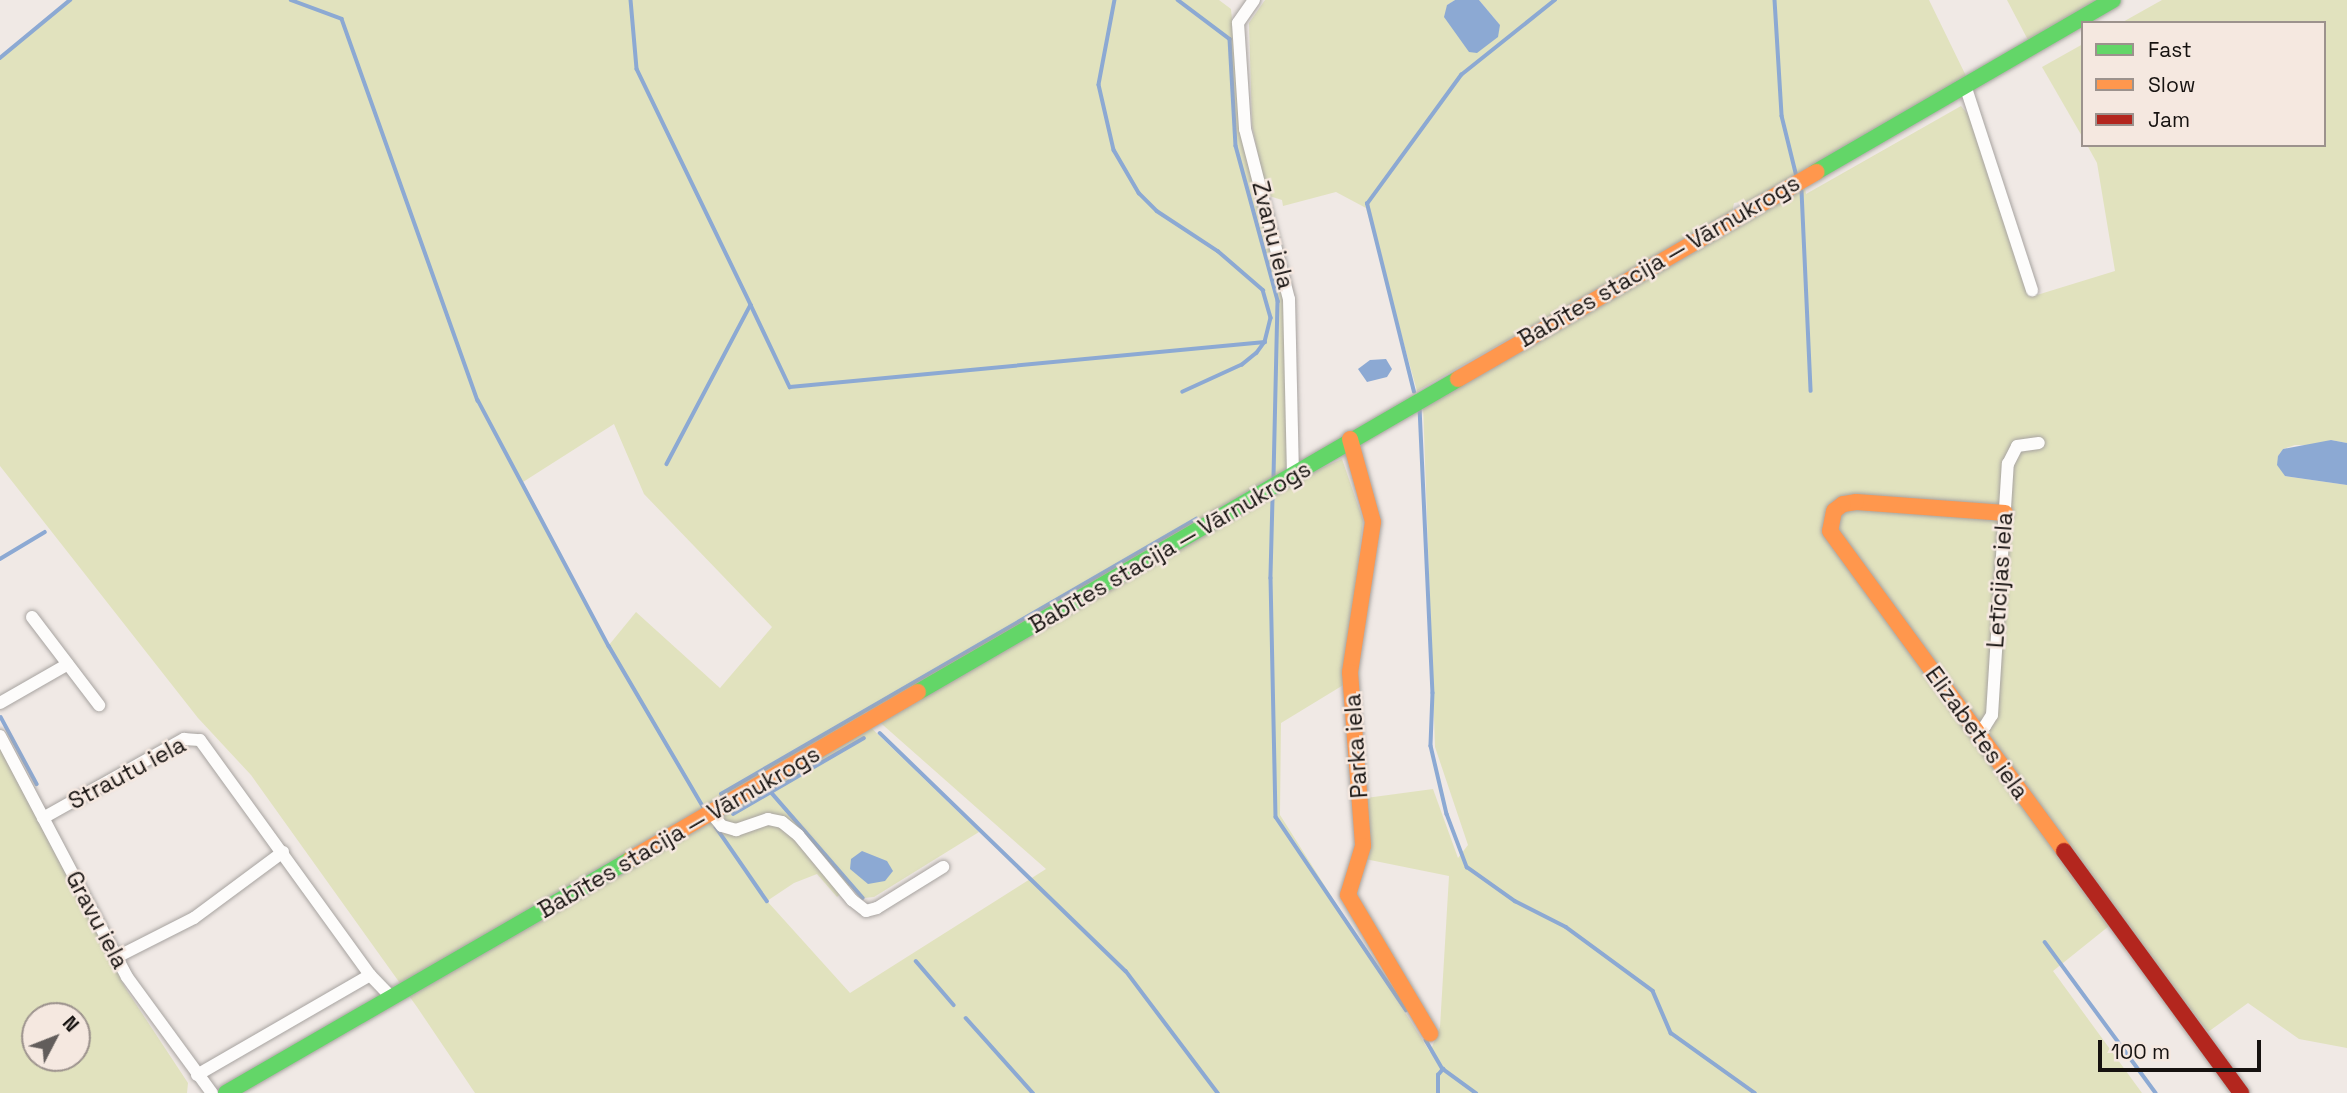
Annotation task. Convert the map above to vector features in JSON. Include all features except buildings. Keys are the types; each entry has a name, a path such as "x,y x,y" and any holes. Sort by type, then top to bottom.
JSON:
{"main road":[{"name":"Babītes stacija — Vārnukrogs","path":"226,1093 1293,477 1350,439 2113,0"},
{"name":"Parka iela","path":"1350,439 1373,522 1350,672 1363,846 1348,895 1430,1033"},
{"name":"Elizabetes iela","path":"2005,513 1856,502 1843,504 1834,511 1829,521 1830,531 2241,1093"}],"street":[{"name":"Zvanu iela","path":"1254,0 1238,23 1245,129 1289,299 1293,477"},
{"path":"1965,85 2032,290"},
{"name":"Letīcijas iela","path":"1976,732 1985,726 1992,715 2011,453 2026,443 2039,443"},
{"path":"32,617 99,705"},
{"path":"0,703 68,664"},
{"name":"Gravu iela","path":"0,736 127,977 212,1093"},
{"name":"Strautu iela","path":"43,818 192,737 200,740 370,975 392,998"},
{"path":"711,813 722,825 736,830 768,819 782,822 798,835 852,900 866,911 877,908 943,867"},
{"path":"117,957 194,918 283,852"},
{"path":"197,1075 370,975"}],"green space":[{"path":"70,0 1219,0 1231,9 1244,149 1284,299 1290,482 1342,459 1363,520 1345,684 1281,723 1280,815 1430,1052 1440,1027 1449,876 1365,859 1366,798 1433,789 1458,858 1468,845 1435,747 1423,404 1766,197 1734,203 1732,213 1417,391 1366,208 1336,192 1283,206 1282,200 1266,195 1252,125 1249,23 1265,0 1455,0 1447,5 1500,25 1479,0 1929,0 1968,80 1802,173 1806,194 1961,106 1971,118 2030,297 2115,271 2097,163 2088,147 2326,147 2326,21 2125,21 2162,0 2347,0 2347,443 2331,440 2316,445 2295,445 2283,449 2278,456 2285,476 2347,485 2347,1048 2299,1039 2248,1003 2208,1032 2119,918 2053,971 2142,1093 475,1093 417,1007 251,775 198,718 0,466 0,58","holes":["614,424 644,494 772,627 720,688 636,612 609,645 523,482","866,710 1046,869 850,993 767,901 794,883 817,874 837,897 852,883 864,898 874,897 979,832 861,718"]},
{"path":"2007,0 2099,0 2028,40"},
{"path":"2081,45 2081,135 2042,67"},
{"path":"0,748 126,989 188,1083 187,1093 0,1093"}],"water":[{"path":"1455,0 1479,0 1500,25 1498,37 1477,53 1469,52 1444,17 1447,5"},
{"path":"1386,359 1392,369 1387,377 1367,382 1358,369 1370,360"},
{"path":"2331,440 2347,443 2347,485 2285,476 2277,465 2278,456 2283,449"},
{"path":"862,851 887,861 893,871 885,881 868,884 850,869 851,859"}],"waterway":[{"path":"0,58 70,0"},
{"path":"291,0 342,19 478,400 609,646 703,806"},
{"path":"631,0 637,69 751,305 667,464"},
{"path":"1115,0 1099,85 1114,150 1139,193 1157,211 1218,251 1263,290 1271,318 1265,342 1257,353 1242,365 1183,392"},
{"path":"1178,0 1230,39 1236,146 1278,301 1274,477"},
{"path":"1414,392 1367,204 1461,75 1555,0"},
{"path":"1775,0 1782,116 1796,173"},
{"path":"1802,191 1811,391"},
{"path":"751,305 790,387 1265,342"},
{"path":"1420,408 1433,693 1431,746 1447,814 1467,867 1515,901 1566,927 1653,991 1671,1033 1755,1093"},
{"path":"1273,499 1271,578 1276,817 1406,1010"},
{"path":"721,794 1196,519"},
{"path":"0,559 45,532"},
{"path":"1,717 37,784"},
{"path":"880,733 1126,971 1218,1093"},
{"path":"733,814 864,738"},
{"path":"771,792 863,898"},
{"path":"716,827 767,901"},
{"path":"2045,942 2156,1093"},
{"path":"916,961 954,1005"},
{"path":"966,1018 1033,1093"},
{"path":"1426,1040 1443,1069 1476,1093"},
{"path":"1438,1093 1438,1075 1443,1069"}],"traffic: fast":[{"path":"1816,172 2113,0"},
{"path":"918,692 1458,379"},
{"path":"226,1093 631,859"}],"traffic: slow":[{"path":"1458,379 1816,172"},
{"path":"1350,439 1373,522 1350,672 1363,846 1348,895 1430,1033"},
{"path":"2005,513 1856,502 1843,504 1834,511 1830,531 2064,851"},
{"path":"631,859 918,692"}],"traffic: jam":[{"path":"2064,851 2241,1093"}]}
